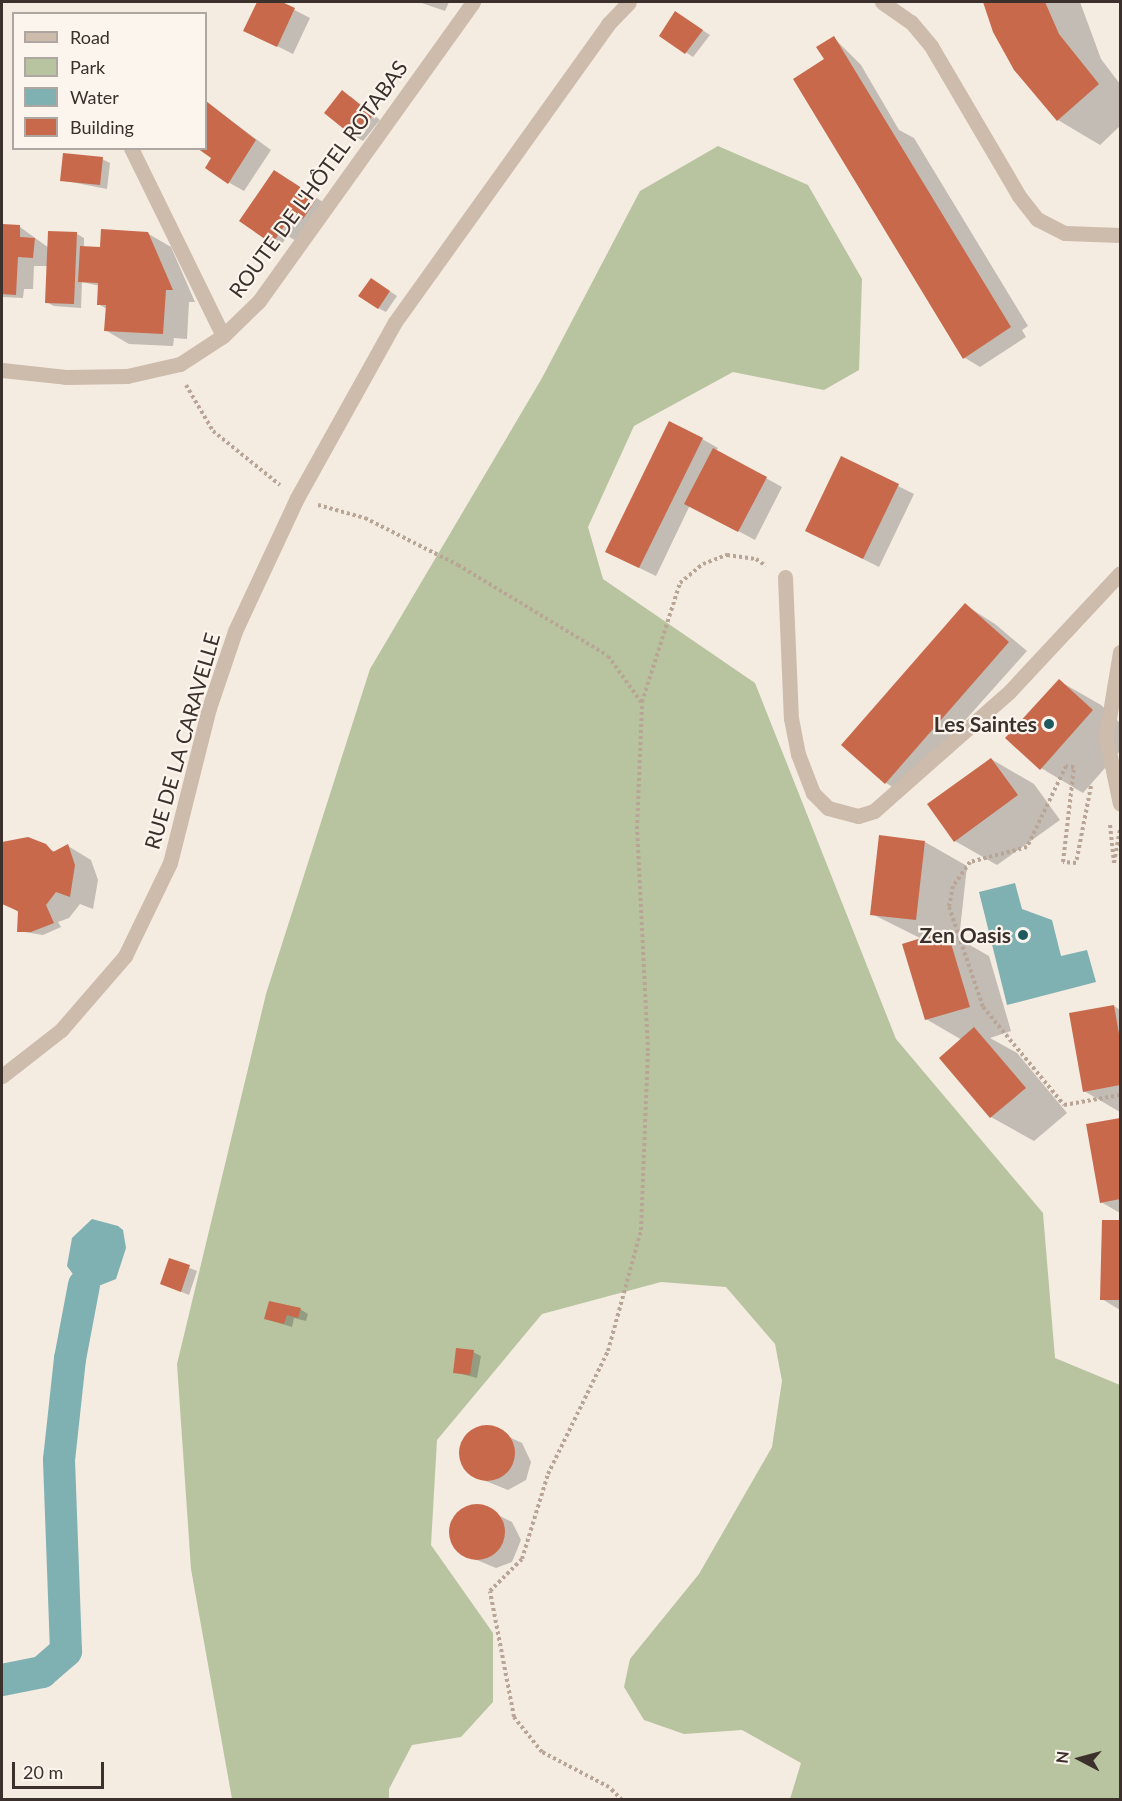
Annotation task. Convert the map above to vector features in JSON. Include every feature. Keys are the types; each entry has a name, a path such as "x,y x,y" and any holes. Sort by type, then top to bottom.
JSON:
{"street":[{"name":"ROUTE DE L'HÔTEL ROTABAS","path":"2,370 66,377 127,376 180,364 223,336 259,301 473,2"},
{"name":"RUE DE LA CARAVELLE","path":"2,1076 61,1030 124,956 170,863 209,708 235,631 297,498 395,322 608,24 628,2"},
{"path":"882,2 911,22 931,46 1019,196 1037,219 1065,233 1120,235"},
{"path":"132,150 223,336"},
{"path":"785,577 791,718 798,754 813,793 828,808 858,816 874,811 1010,691 1120,573"},
{"path":"1120,652 1106,737 1120,804"}],"path":[{"path":"180,364 184,381 206,423 297,498 365,518 458,565 608,656 642,702"},
{"path":"622,1800 609,1787 542,1752 514,1717 490,1591 522,1559 548,1474 608,1351 640,1230 648,1051 637,829 642,702 680,583 703,564 727,555 756,559 785,577"},
{"path":"1092,784 1076,863 1063,862 1074,767 1066,766 1027,847 970,861 953,886 948,907 983,1007 1064,1105 1120,1095"},
{"path":"1109,818 1114,863 1120,828"}],"green space":[{"path":"718,146 808,185 862,279 859,370 824,390 733,372 634,426 588,527 603,579 755,683 896,1039 1043,1213 1055,1358 1120,1385 1120,1799 790,1799 801,1763 742,1730 684,1734 644,1720 624,1687 630,1659 699,1574 772,1447 782,1381 775,1344 726,1287 661,1282 542,1314 437,1440 431,1545 493,1633 493,1702 461,1737 412,1745 389,1789 389,1799 232,1799 191,1569 177,1364 266,994 370,669 542,378 640,191"}],"water":[{"name":"Zen Oasis","path":"1015,883 1022,909 1052,920 1061,956 1087,950 1096,982 1007,1005 979,892"},
{"path":"92,1219 118,1226 123,1230 126,1248 116,1279 96,1287 78,1281 67,1266 72,1238"}],"building":[{"path":"257,2 282,2 295,8 277,47 243,31"},
{"path":"983,2 1045,2 1059,34 1099,84 1057,121 1014,70 993,32"},
{"path":"675,11 703,30 685,54 659,36"},
{"path":"834,36 1011,327 963,359 793,79 824,59 816,47"},
{"path":"342,90 373,115 355,138 324,113"},
{"path":"207,102 256,140 228,184 205,168 211,158 200,150 207,150"},
{"path":"63,153 103,157 100,185 60,181"},
{"path":"274,170 317,198 303,219 293,213 272,244 239,221"},
{"path":"2,224 20,225 20,237 35,238 33,258 18,257 16,295 2,294"},
{"path":"101,229 148,232 173,290 166,290 163,334 104,331 106,305 97,305 98,283 78,282 80,246 100,247"},
{"path":"48,231 77,232 74,304 45,303"},
{"path":"371,278 390,291 378,309 358,296"},
{"path":"669,421 703,438 639,568 605,552"},
{"path":"713,448 767,477 738,532 684,504"},
{"path":"841,456 899,484 863,559 805,531"},
{"path":"965,603 1009,642 885,784 841,745"},
{"name":"Les Saintes","path":"1059,679 1093,710 1040,770 1005,738"},
{"path":"991,758 1018,795 954,842 927,804"},
{"path":"879,835 925,841 916,920 870,915"},
{"path":"28,837 46,844 53,852 68,844 75,865 70,897 56,892 46,905 54,923 31,932 17,932 18,911 2,904 2,842"},
{"path":"947,930 970,1007 925,1020 902,944"},
{"path":"1114,1005 1120,1040 1120,1085 1083,1092 1069,1013"},
{"path":"974,1027 1026,1088 990,1118 939,1058"},
{"path":"1120,1118 1120,1199 1100,1203 1086,1124"},
{"path":"1102,1220 1120,1220 1120,1300 1100,1300"},
{"path":"169,1258 190,1265 181,1292 160,1284"},
{"path":"269,1301 301,1308 298,1318 287,1315 284,1324 264,1319"},
{"path":"456,1348 474,1350 470,1375 453,1373"},
{"path":"481,1425 493,1425 503,1429 511,1437 515,1453 511,1469 503,1477 493,1481 481,1481 471,1477 463,1469 459,1459 459,1447 463,1437 471,1429"},
{"path":"471,1504 483,1504 493,1508 501,1516 505,1532 501,1548 493,1556 483,1560 471,1560 461,1556 453,1548 449,1538 449,1526 453,1516 461,1508"}],"waterway":[{"path":"2,1680 42,1672 66,1651 59,1460 70,1359 84,1285"}],"place":[{"name":"Les Saintes","path":"1049,724"},
{"name":"Zen Oasis","path":"1023,935"}]}
